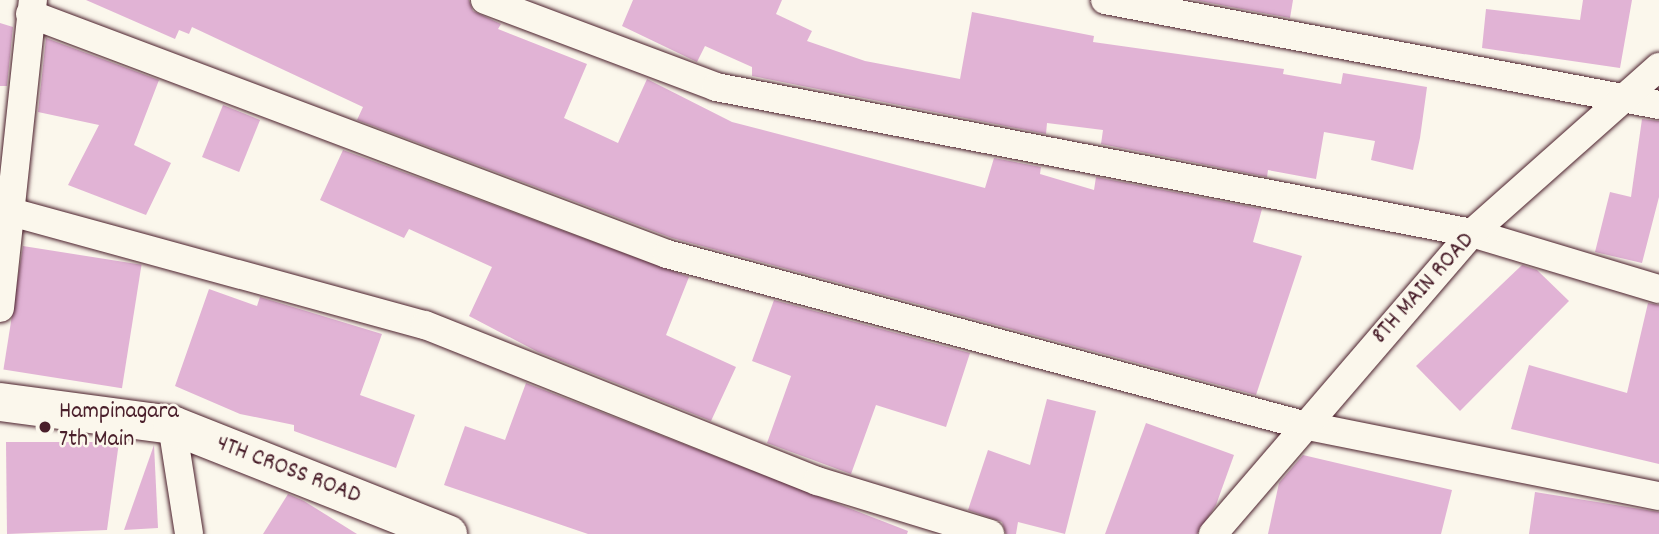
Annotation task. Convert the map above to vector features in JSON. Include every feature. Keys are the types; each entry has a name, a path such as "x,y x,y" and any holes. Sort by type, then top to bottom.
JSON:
{"main road":[{"name":"4TH CROSS ROAD","path":"0,402 172,425 448,534"}],"street":[{"path":"485,0 716,87 1472,233 1659,289"},
{"path":"1105,0 1659,105"},
{"path":"0,308 32,7 667,254 1303,425 1659,496"},
{"name":"8TH MAIN ROAD","path":"1213,534 1303,425 1472,233 1659,67"},
{"path":"11,212 425,326 817,481 990,534"},
{"path":"172,425 189,534"}],"building":[{"path":"86,0 469,0 473,11 501,24 498,29 587,64 564,118 618,143 647,79 732,122 985,188 994,158 1041,167 1040,174 1094,190 1096,177 1262,209 1253,242 1302,256 1256,395 672,238 357,120 363,107 192,27 189,34 179,30 175,39"},
{"path":"633,0 782,0 776,14 812,31 807,41 865,61 960,79 972,12 1094,36 1093,42 1284,69 1283,74 1341,84 1343,73 1427,87 1420,138 1413,170 1371,160 1375,141 1324,132 1316,179 1268,170 1267,177 1101,144 1103,130 1047,123 1046,134 752,76 752,67 705,46 697,62 622,26"},
{"path":"1194,0 1293,0 1290,18"},
{"path":"1583,0 1632,0 1620,68 1482,48 1486,9 1580,20"},
{"path":"0,23 13,27 7,86 0,86"},
{"path":"46,38 159,80 134,145 171,163 146,215 68,185 99,125 38,112"},
{"path":"223,105 260,120 239,172 202,157"},
{"path":"1642,119 1659,121 1659,197 1642,263 1595,252 1610,192 1631,197"},
{"path":"343,150 689,277 666,335 736,367 711,421 538,352 469,316 492,267 409,229 404,238 320,200"},
{"path":"23,246 142,265 122,388 3,369"},
{"path":"1522,265 1537,270 1569,301 1460,411 1416,366"},
{"path":"209,289 257,306 260,297 382,334 360,395 415,415 396,468 294,431 294,425 240,414 175,386"},
{"path":"774,300 970,353 946,427 876,405 851,474 767,443 791,376 752,361"},
{"path":"1648,303 1659,305 1659,464 1511,429 1529,365 1627,393"},
{"path":"526,383 908,531 907,534 588,534 444,485 465,426 505,440"},
{"path":"1047,399 1096,411 1065,534 1018,522 1016,534 1006,534 1002,522 968,510 988,450 1030,465"},
{"path":"1146,423 1234,455 1216,505 1197,534 1105,534"},
{"path":"6,442 119,442 107,530 7,534"},
{"path":"154,445 158,528 124,530"},
{"path":"1303,455 1452,490 1441,534 1268,534 1279,483"},
{"path":"1535,492 1659,512 1659,534 1529,534"},
{"path":"288,494 304,501 357,534 263,534"}],"place":[{"name":"Hampinagara 7th Main","path":"45,427"}]}
